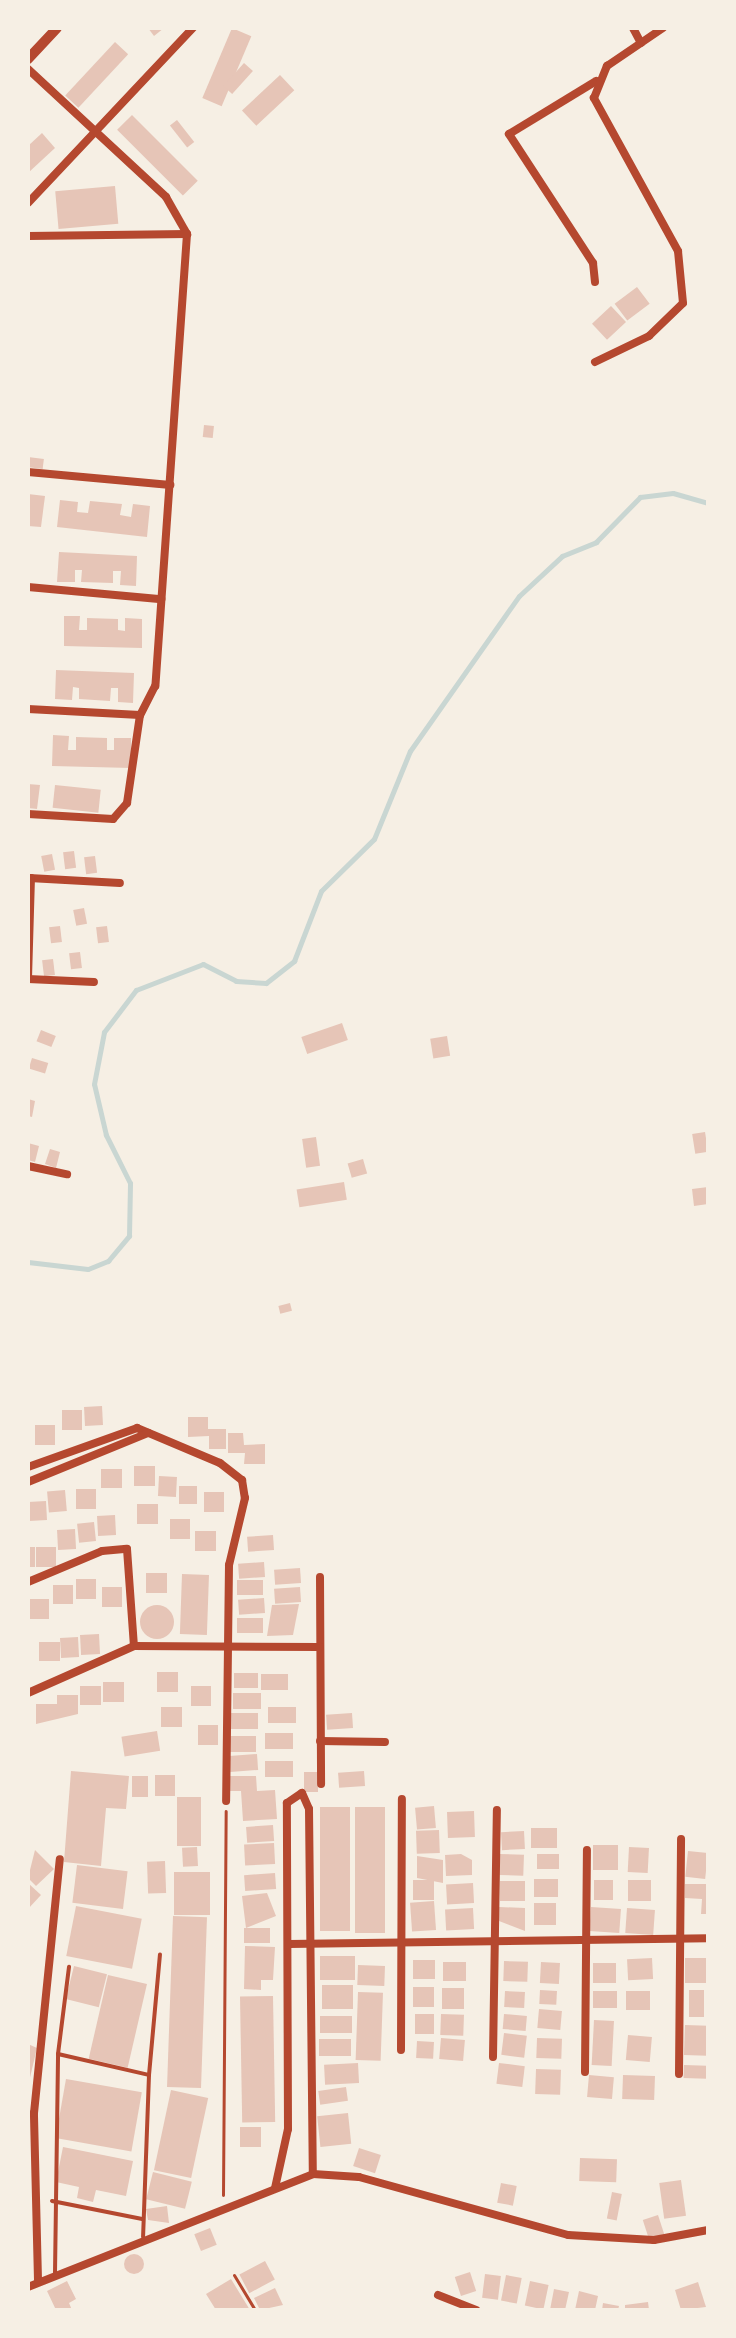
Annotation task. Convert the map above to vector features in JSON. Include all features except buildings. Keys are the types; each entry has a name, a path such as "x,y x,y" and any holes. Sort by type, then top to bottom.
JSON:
{"street":[{"path":"28,59 57,28"},
{"path":"28,203 193,28"},
{"path":"633,28 641,43"},
{"path":"595,282 587,252 509,134 596,81 663,28"},
{"path":"28,69 166,197 187,234 155,686 140,715 121,813 113,819 28,814"},
{"path":"595,362 677,316 684,291 678,251 598,114 596,81"},
{"path":"28,236 187,234"},
{"path":"28,472 170,485"},
{"path":"28,587 161,599"},
{"path":"28,709 140,715"},
{"path":"94,982 28,978 30,878 120,883"},
{"path":"28,1166 67,1174"},
{"path":"28,1467 128,1428 148,1433 220,1463 244,1487 229,1565 226,1801"},
{"path":"28,1482 148,1433"},
{"path":"28,1582 102,1551 127,1549 134,1646"},
{"path":"320,1577 321,1784"},
{"path":"28,1693 134,1646 320,1647"},
{"path":"320,1741 385,1742"},
{"path":"275,2188 287,2146 287,1803 302,1793 309,1809 313,2174"},
{"path":"401,2050 402,1799"},
{"path":"493,2057 498,1941 497,1810"},
{"path":"679,2074 681,1839"},
{"path":"585,2072 589,1939 587,1850"},
{"path":"38,2280 31,2103 60,1859"},
{"path":"289,1944 708,1938"},
{"path":"28,2287 38,2280 143,2237 313,2174 359,2177 568,2235 654,2240 708,2230"},
{"path":"438,2295 476,2310"}],"lane":[{"path":"143,2237 149,2075 160,1955"},
{"path":"55,2273 52,2201 58,2054 69,1967"},
{"path":"58,2054 149,2075"},
{"path":"52,2201 142,2219"}],"path":[{"path":"223,2207 226,1801"},
{"path":"234,2275 255,2310"}],"waterway":[{"path":"28,1262 88,1269 108,1261 129,1236 130,1183 106,1135 94,1084 104,1032 136,990 203,964 236,981 266,983 294,961 321,891 374,839 410,751 519,596 562,556 596,542 640,497 673,493 708,503"}]}
